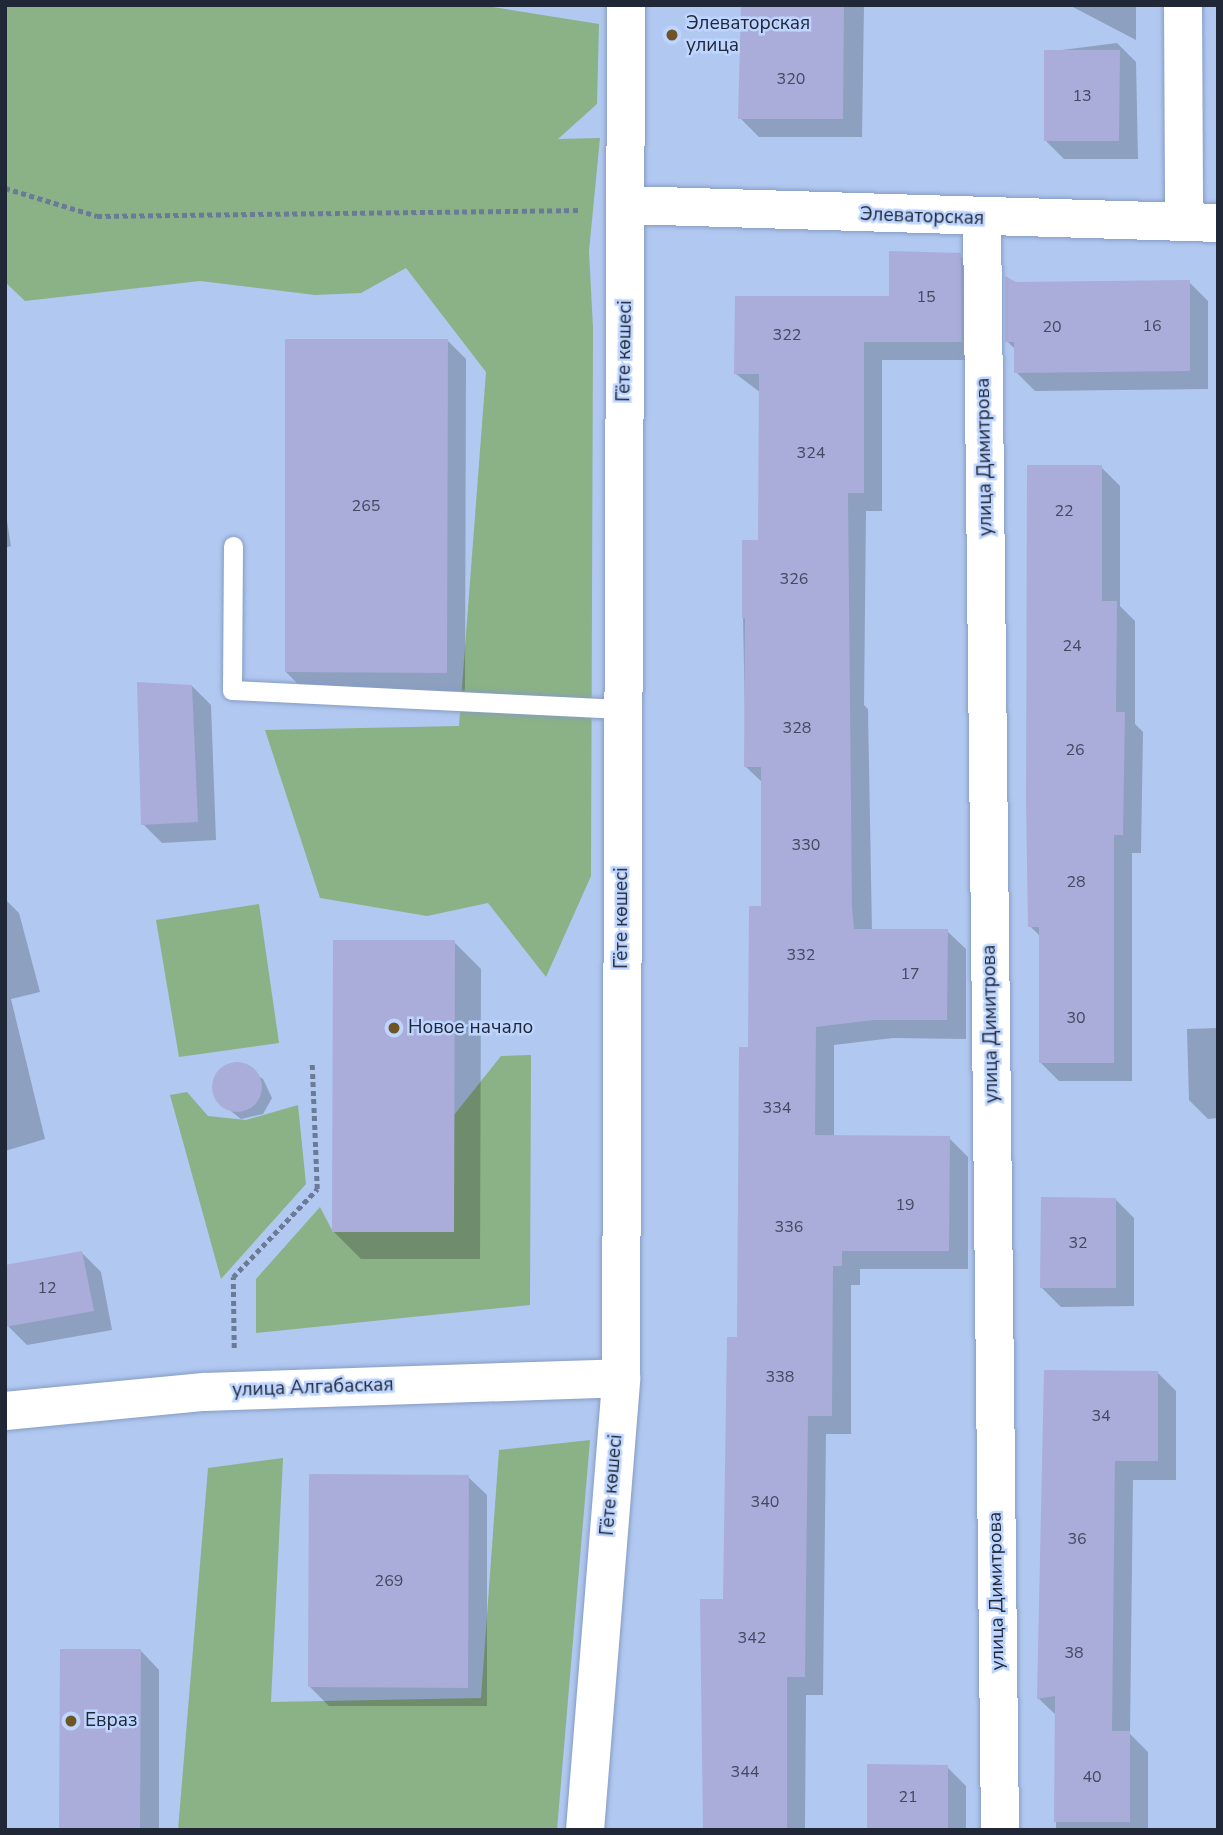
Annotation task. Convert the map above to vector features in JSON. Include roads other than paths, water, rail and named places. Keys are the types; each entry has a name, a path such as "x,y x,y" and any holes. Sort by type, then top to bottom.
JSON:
{"street":[{"name":"Гёте көшесі","path":"585,1830 621,1378 626,5"},
{"path":"1183,5 1201,222"},
{"name":"Элеваторская","path":"626,205 982,219 1201,222"},
{"name":"улица Димитрова","path":"982,219 999,1830"},
{"name":"улица Алгабаская","path":"5,1411 235,1391 621,1378"}],"lane":[{"path":"233,546 232,690 622,709"}],"place":[{"name":"Элеваторская улица","path":"672,35"},
{"name":"Новое начало","path":"394,1028"},
{"name":"Евраз","path":"71,1721"}]}
